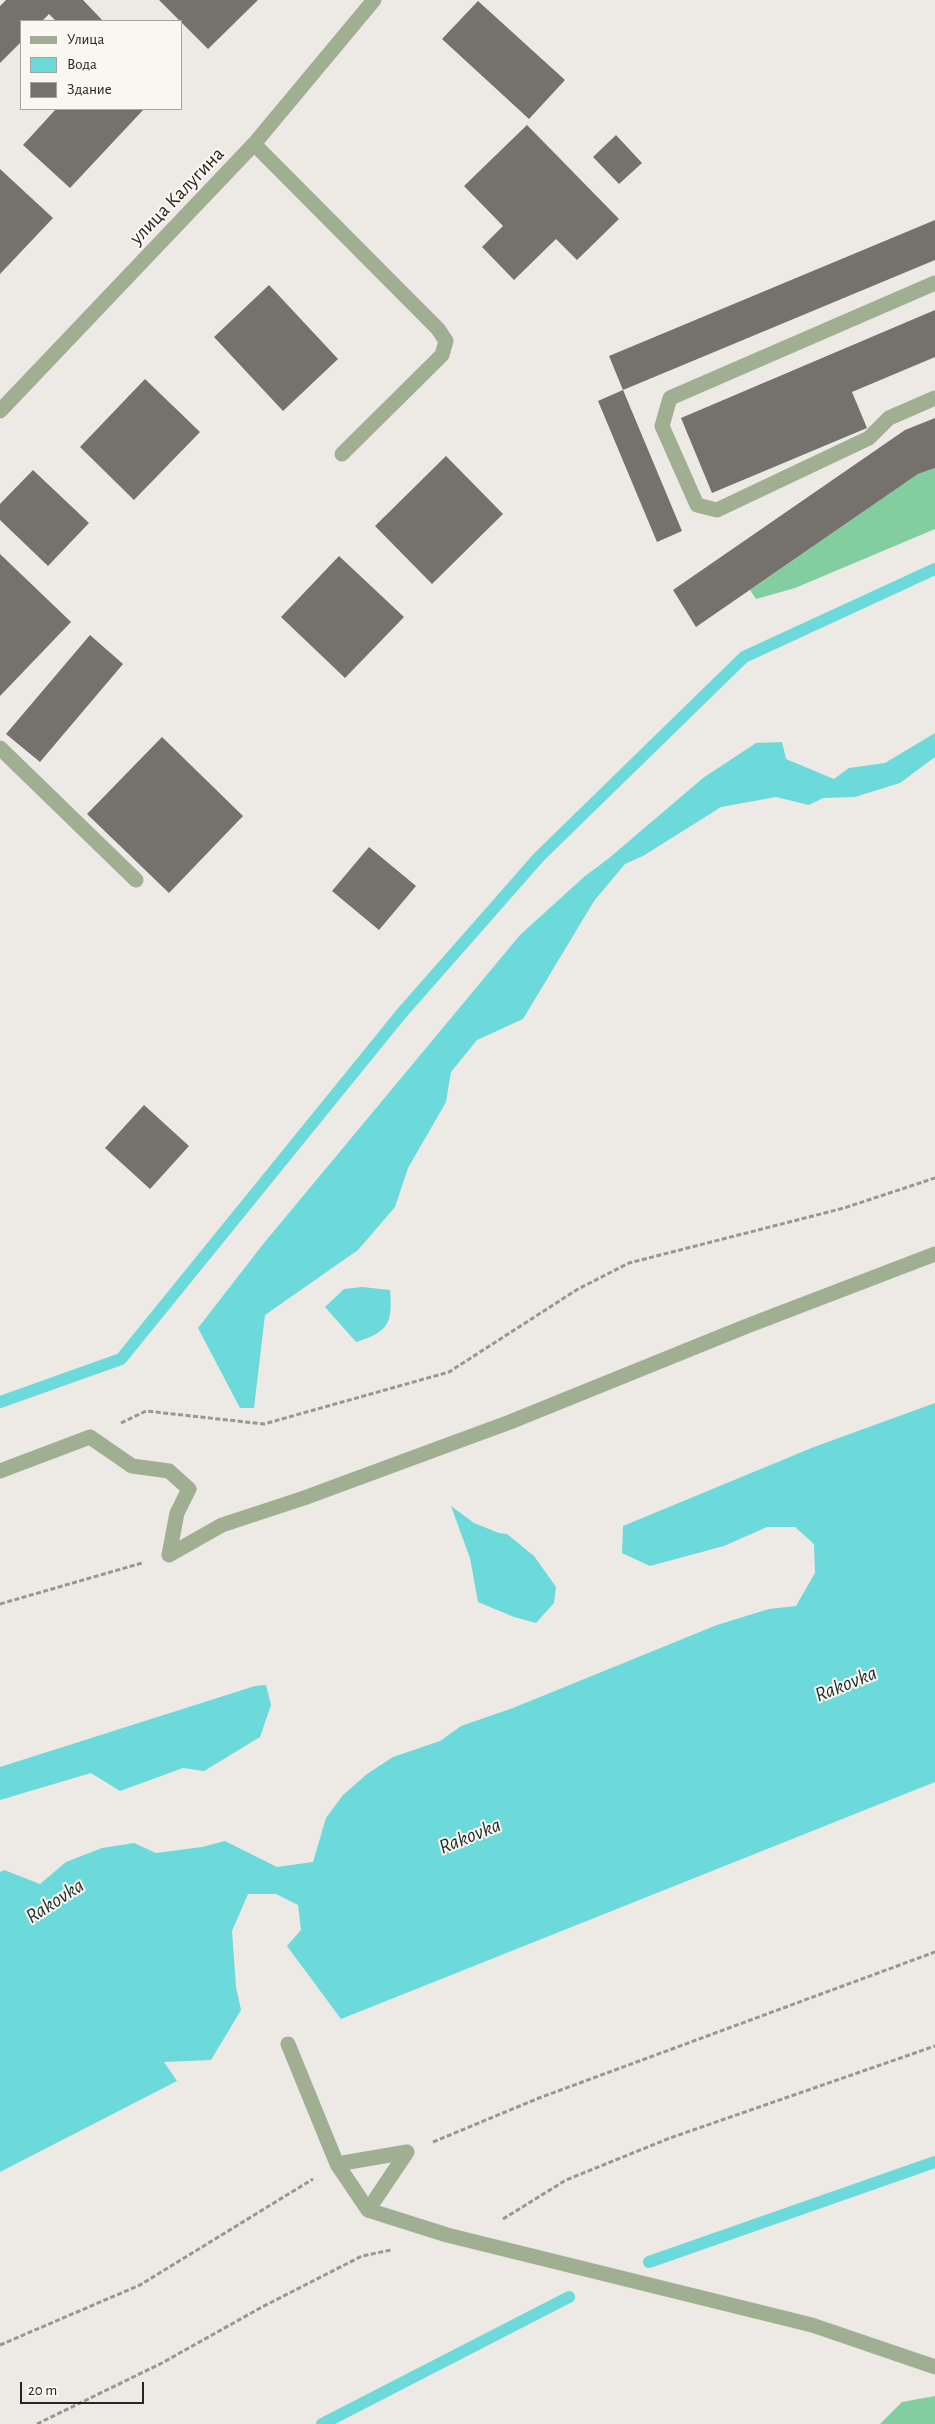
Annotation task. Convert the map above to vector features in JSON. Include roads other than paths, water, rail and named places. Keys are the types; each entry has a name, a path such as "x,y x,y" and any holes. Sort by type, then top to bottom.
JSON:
{"street":[{"name":"улица Калугина","path":"0,411 254,144 374,0"},
{"path":"254,144 438,330 446,341 442,355 342,454"},
{"path":"935,283 670,398 662,426 697,505 717,510 869,438 889,418 935,398"},
{"path":"0,748 136,880"},
{"path":"0,1471 90,1438 132,1466 169,1471 189,1489 177,1513 169,1555 222,1525 304,1498 510,1422 747,1326 935,1254"},
{"path":"288,2044 336,2164 368,2210 447,2235 812,2325 935,2367"},
{"path":"336,2164 407,2152 368,2210"}],"water":[{"path":"935,733 935,757 900,783 855,797 823,798 809,805 776,797 721,807 643,856 625,864 594,901 523,1019 477,1040 451,1072 446,1102 408,1168 395,1207 358,1250 265,1315 254,1408 240,1408 198,1328 264,1243 520,935 585,876 608,859 703,778 756,743 782,742 786,759 834,779 849,768 885,763"},
{"path":"362,1287 390,1290 391,1302 389,1319 382,1330 356,1342 325,1307 344,1289"},
{"name":"Rakovka","path":"935,1403 935,1782 341,2019 287,1946 301,1930 298,1905 276,1894 248,1894 232,1931 236,1987 241,2010 211,2060 164,2062 177,2081 0,2172 0,1872 4,1870 40,1884 66,1862 102,1848 134,1843 156,1853 202,1847 225,1841 277,1867 313,1862 326,1818 343,1795 367,1774 393,1757 440,1741 461,1726 513,1708 717,1625 769,1609 796,1606 815,1573 814,1544 795,1527 767,1527 724,1546 650,1566 622,1553 623,1526 814,1447"},
{"path":"451,1506 474,1523 499,1533 507,1534 534,1556 556,1587 554,1603 536,1623 514,1617 478,1602 470,1558"},
{"path":"266,1685 271,1705 260,1737 204,1771 183,1768 120,1791 91,1773 0,1800 0,1767 255,1686"}],"waterway":[{"path":"0,1402 121,1359 401,1014 539,857 744,657 935,569"},
{"path":"649,2262 935,2162"},
{"path":"322,2424 569,2297"}]}
